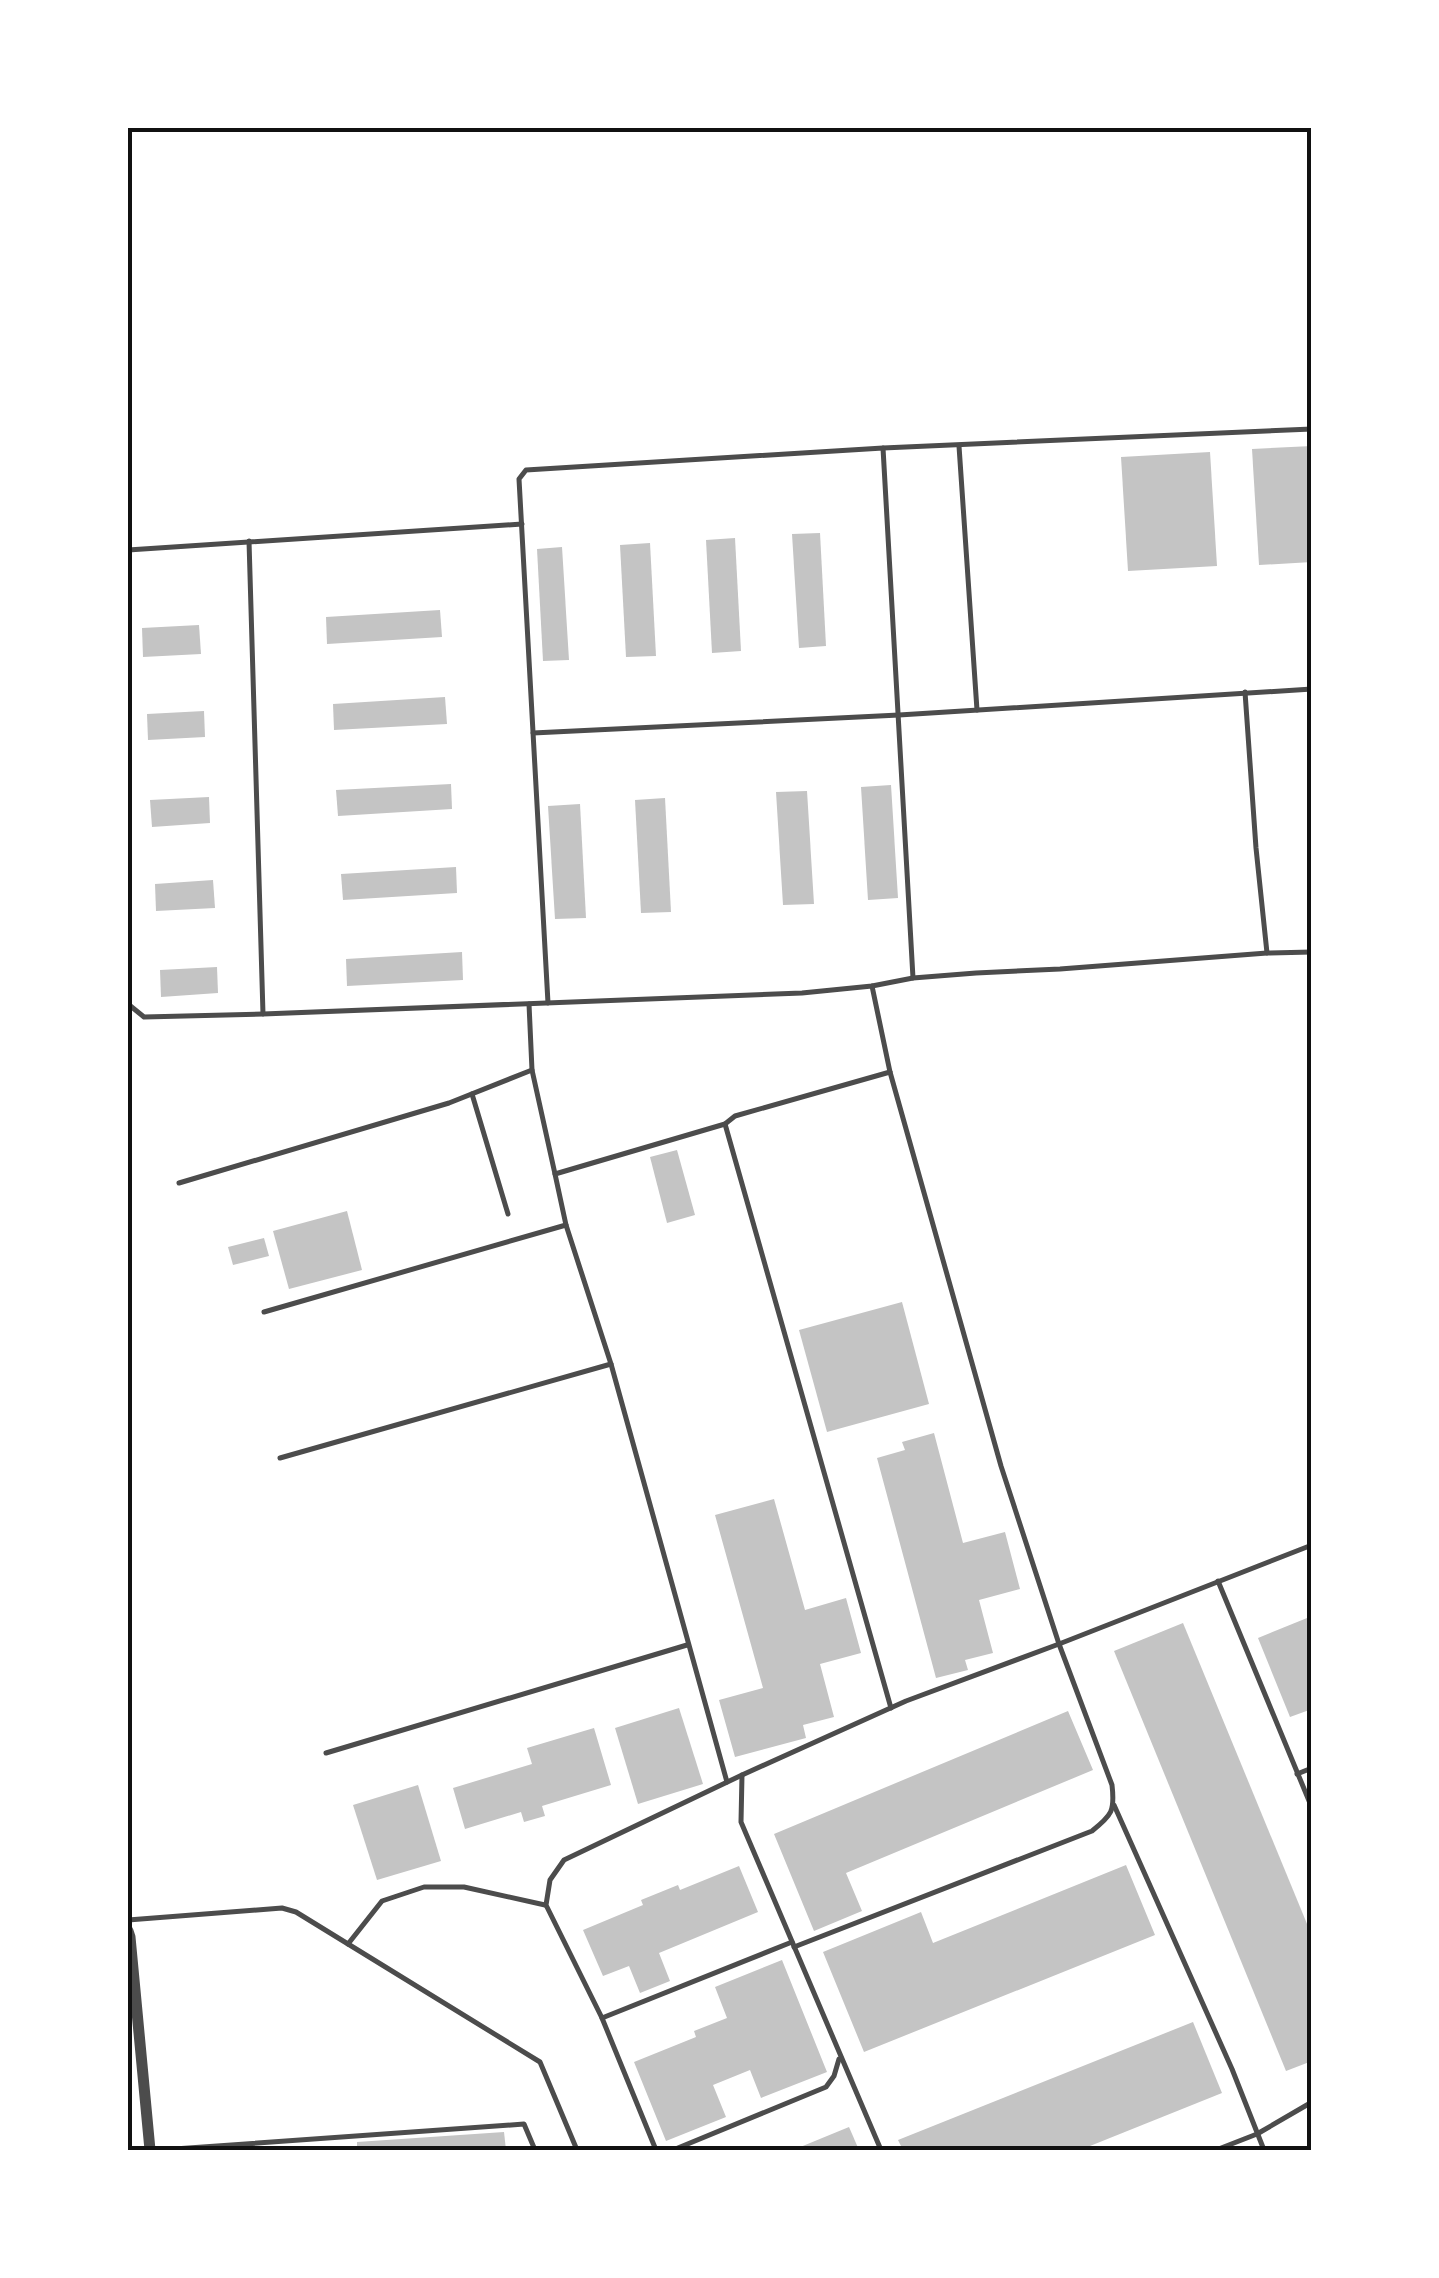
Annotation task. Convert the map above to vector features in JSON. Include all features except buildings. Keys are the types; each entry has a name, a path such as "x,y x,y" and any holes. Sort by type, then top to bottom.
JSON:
{"street":[{"path":"128,1931 150,2150"}],"lane":[{"path":"548,1003 519,479 526,470 883,448 1312,429"},
{"path":"959,446 978,710"},
{"path":"883,448 913,978"},
{"path":"128,550 522,524"},
{"path":"249,541 263,1014"},
{"path":"533,733 899,716 1312,689"},
{"path":"1246,692 1267,953"},
{"path":"128,1004 144,1017 802,993 913,978 1312,952"},
{"path":"872,986 890,1072 1002,1466 1059,1644 1112,1785 1114,1805 1264,2150"},
{"path":"529,1004 532,1070 566,1225 611,1364 727,1782"},
{"path":"179,1183 449,1103 532,1070"},
{"path":"555,1174 725,1124 735,1116 890,1072"},
{"path":"472,1094 508,1214"},
{"path":"725,1124 891,1708"},
{"path":"264,1312 566,1225"},
{"path":"280,1458 611,1364"},
{"path":"656,2150 602,2018 546,1905 550,1880 564,1860 891,1708 1312,1544"},
{"path":"1218,1581 1312,1808"},
{"path":"326,1753 688,1645"},
{"path":"1297,1774 1312,1768"},
{"path":"742,1775 741,1822 881,2150"},
{"path":"602,2018 1092,1831 1109,1817 1114,1805"},
{"path":"348,1944 382,1901 424,1888 464,1887 546,1905"},
{"path":"128,1920 282,1908 296,1912 540,2062 578,2150"},
{"path":"673,2150 826,2087 840,2056"},
{"path":"1216,2150 1257,2134 1312,2102"},
{"path":"160,2150 524,2124 535,2150"}]}
